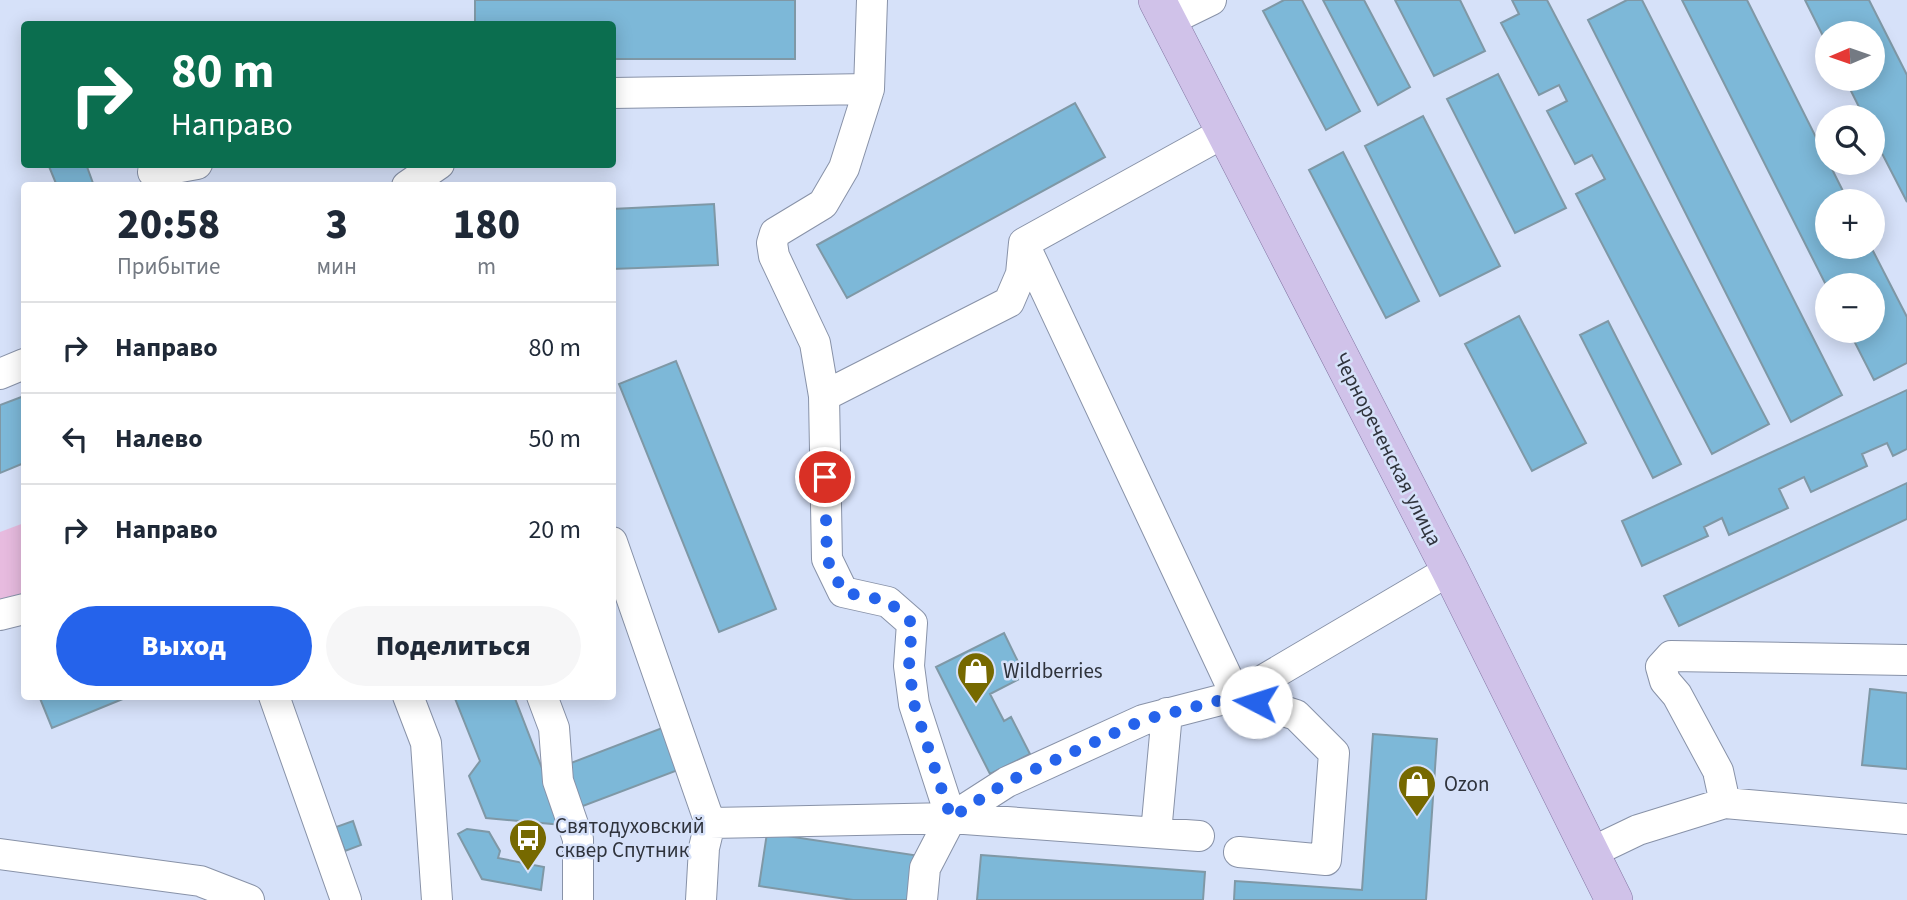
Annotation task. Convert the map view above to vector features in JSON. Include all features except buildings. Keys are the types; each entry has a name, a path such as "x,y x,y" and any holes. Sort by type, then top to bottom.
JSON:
{"main road":[{"name":"Чернореченская улица","path":"1163,10 1450,570 1614,900"}],"lane":[{"path":"872,0 869,89 844,168 823,204 775,233 772,243 774,256 816,343 824,396 827,559 843,592 888,601 912,623 909,666 914,704 951,818"},
{"path":"1163,10 1211,0"},
{"path":"616,93 869,89"},
{"path":"1024,243 1225,132"},
{"path":"153,172 175,168"},
{"path":"413,182 433,168"},
{"path":"824,396 1009,302 1021,274 1024,243"},
{"path":"1024,243 1237,696 1296,715 1334,753 1326,860 1239,852"},
{"path":"0,374 21,365"},
{"path":"616,553 710,822 704,848 701,900"},
{"path":"922,900 925,868 951,818 1007,782 1143,720 1237,696 1450,570"},
{"path":"0,615 21,610"},
{"path":"1725,803 1718,771 1677,695 1665,681 1661,667 1671,656 1906,660"},
{"path":"275,700 346,900"},
{"path":"410,700 426,743 438,900"},
{"path":"544,700 554,728 558,781 578,839 578,900"},
{"path":"1156,833 1167,713"},
{"path":"1590,853 1638,830 1725,803 1907,819"},
{"path":"710,822 951,818 1199,836"},
{"path":"0,854 200,881 249,900"}],"shaded area":[{"path":"21,524 21,594 0,599 0,532"}],"place":[{"name":"Wildberries","path":"976,705"},
{"name":"Ozon","path":"1417,818"},
{"name":"Святодуховский сквер Спутник","path":"528,872"}],"route":[{"path":"825,477 827,559 843,592 888,601 912,623 909,666 914,704 951,818 1007,782 1143,720 1237,696 1256,702"}]}
